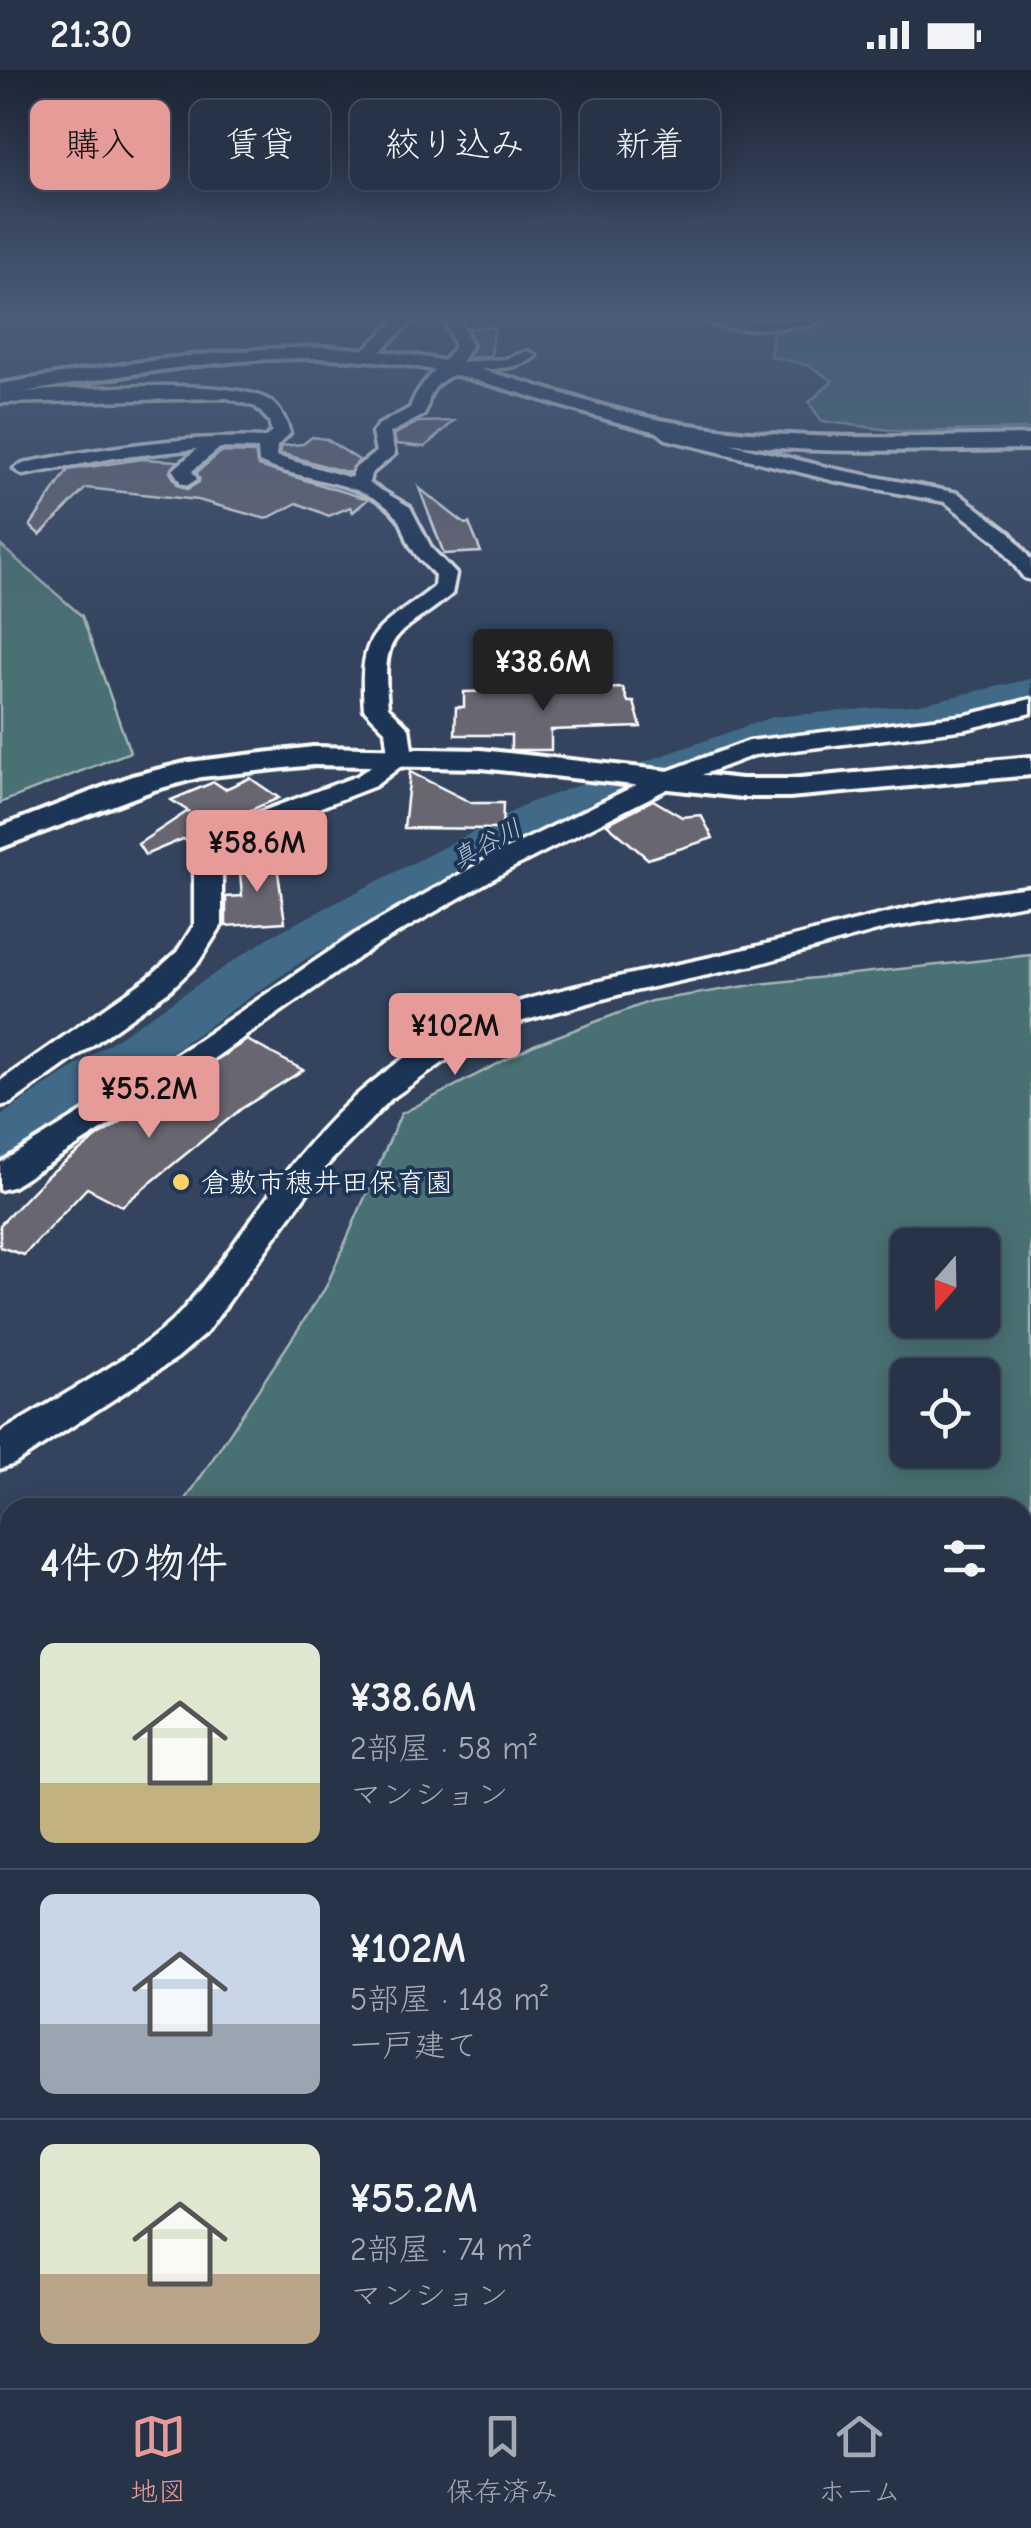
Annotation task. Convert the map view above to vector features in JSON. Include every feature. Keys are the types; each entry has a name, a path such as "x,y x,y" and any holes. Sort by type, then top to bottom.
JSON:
{"street":[{"path":"278,428 281,433 268,444 266,458 279,466 360,484 406,513 423,552 446,574 444,590 399,618 376,644 376,709 397,728 401,757"},
{"path":"360,484 362,472 386,454 381,433 386,428"},
{"path":"661,428 672,435 793,466 952,497 1022,551 1031,574"},
{"path":"691,428 852,443 1031,442"},
{"path":"23,469 218,442 268,444"},
{"path":"188,479 182,470 218,442"},
{"path":"793,466 852,443"},
{"path":"68,460 60,477 74,485"},
{"path":"0,1179 202,1052 365,940 658,779 749,748 967,722 1031,706"},
{"path":"0,838 143,784 200,768 313,756 481,760 741,788 789,788 1031,766"},
{"path":"0,1096 159,984 188,957 208,925 208,866 236,830 366,782 401,757"},
{"path":"0,1453 164,1348 192,1323 317,1154 380,1092 456,1039 501,1017 621,985 754,956 884,920 984,900 1031,896"}],"green space":[{"path":"876,428 1031,428 1031,429 906,432"},
{"path":"0,545 82,616 130,752 0,803"},
{"path":"1031,955 1031,1498 187,1498 326,1287 401,1114 534,1045 651,1001 759,984"}],"building":[{"path":"407,428 446,428 425,447 396,444 394,435"},
{"path":"312,437 326,439 359,460 349,473 280,453 282,446 303,444"},
{"path":"221,452 255,453 258,466 368,499 353,512 350,507 329,516 297,503 266,519 198,500 86,488 40,535 30,526 68,470 142,459 178,461 170,472 178,485 187,489 199,482 197,472"},
{"path":"419,488 465,524 469,523 481,552 444,554"},
{"path":"623,688 628,702 634,702 641,727 551,730 551,750 511,750 511,735 455,735 456,707 464,707 464,692"},
{"path":"410,772 472,803 503,803 502,829 404,828"},
{"path":"250,778 279,798 216,825 221,827 193,844 183,839 145,855 138,844 188,811 171,800 214,782 225,789"},
{"path":"653,800 682,817 701,815 713,838 648,859 607,824"},
{"path":"276,858 285,922 226,926 226,897 242,896 239,861"},
{"path":"247,1040 303,1070 241,1109 122,1206 87,1188 24,1255 0,1247 0,1225 48,1175 99,1136"}],"waterway":[{"name":"真谷川","path":"0,1143 289,947 547,811 772,729 920,716 1031,691"}],"place":[{"name":"倉敷市穂井田保育園","path":"181,1182"}]}
